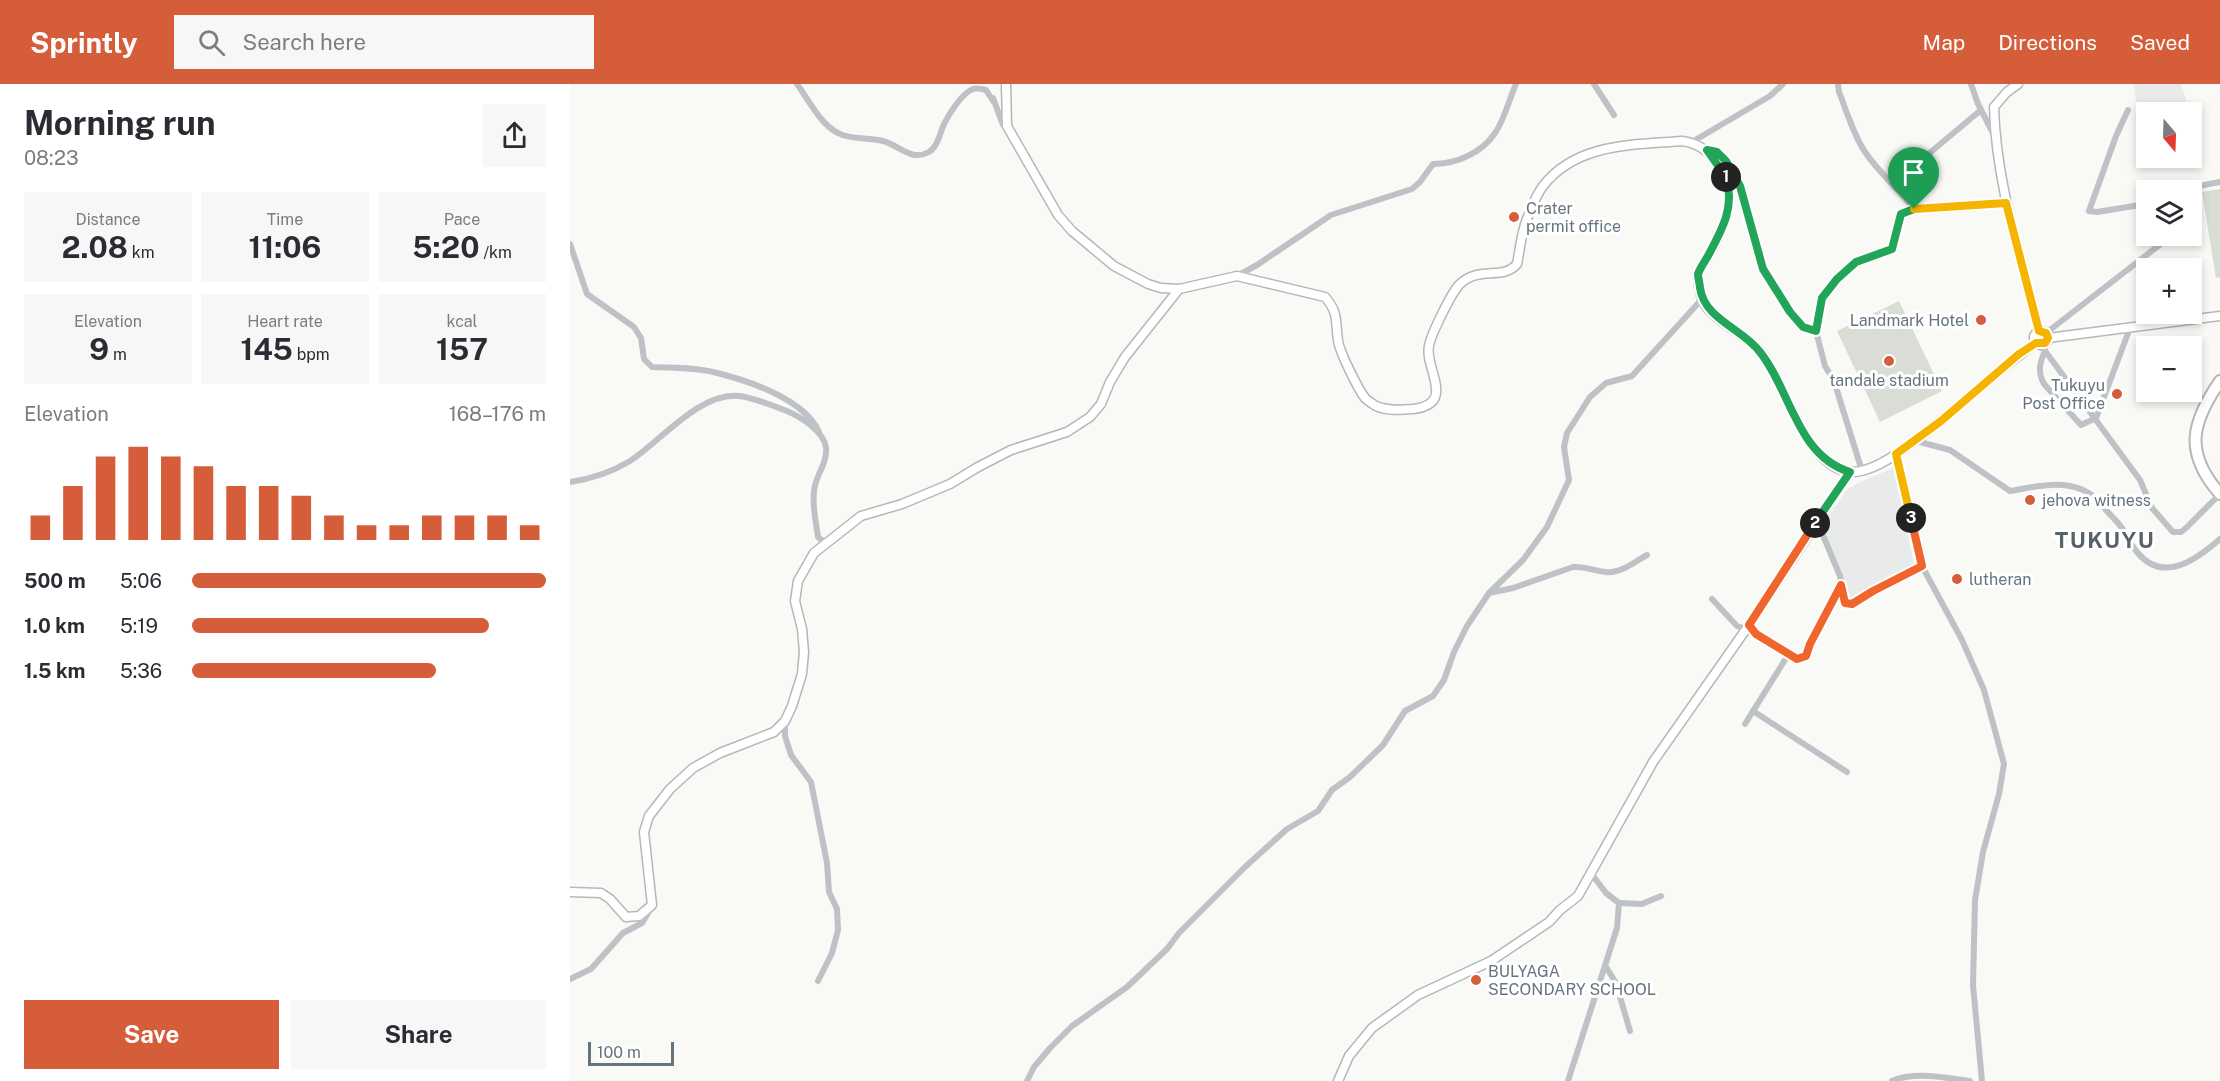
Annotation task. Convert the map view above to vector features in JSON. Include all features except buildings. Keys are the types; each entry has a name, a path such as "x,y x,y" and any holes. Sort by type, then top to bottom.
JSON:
{"highway":[{"path":"2220,381 2206,401 2196,428 2199,464 2208,480 2220,494"}],"street":[{"path":"796,84 825,122 838,134 883,141 900,148 907,154 916,155 929,152 936,144 945,123 966,93 974,88 986,90 993,101"},
{"path":"982,84 990,90 1003,125 1007,126"},
{"path":"1006,84 1007,126 1058,215 1072,231 1114,266 1161,288 1179,289 1237,276 1331,216 1412,189 1433,164 1447,164 1484,146 1496,132 1516,84"},
{"path":"1594,84 1614,115"},
{"path":"1692,142 1770,96 1783,84"},
{"path":"1838,84 1839,92 1864,151 1877,170 1914,209"},
{"path":"1971,84 1995,137"},
{"path":"1707,150 1725,175 1730,191 1729,211 1723,229 1698,274 1702,299 1708,310 1761,353 1805,435 1820,457 1837,468 1850,472 1862,471 1916,441 2019,354 2045,343 2006,203 1995,137 1994,107 2007,92 2018,84"},
{"path":"1901,193 1912,171 1926,156 1981,110"},
{"path":"2127,110 2115,136 2089,211 2097,212 2136,206"},
{"path":"1237,276 1325,297 1333,306 1336,315 1341,354 1365,399 1384,409 1419,408 1431,402 1437,390 1437,381 1428,350 1432,334 1458,285 1478,273 1513,270 1517,264 1526,221 1542,187 1559,169 1613,146 1682,141 1692,142 1707,150 1717,152 1726,161 1740,186 1763,269 1790,312 1803,327 1816,331"},
{"path":"2202,185 2220,182"},
{"path":"1862,471 1834,381 1825,366 1816,331 1822,298 1856,262 1892,249 1901,214 1914,209 2006,203"},
{"path":"570,244 587,294 634,327 641,338 644,359 652,367 717,372 757,386 793,403 805,412 818,429 826,446 826,458 814,489 813,503 818,537 825,543"},
{"path":"2044,334 2158,246"},
{"path":"570,979 591,969 623,933 642,923 652,905 644,832 649,816 670,789 693,768 720,753 774,732 785,721 802,674 804,652 802,629 795,601 798,581 814,553 861,516 903,504 950,484 1011,450 1067,432 1090,417 1101,404 1110,382 1125,357 1179,289"},
{"path":"1027,1081 1034,1067 1072,1026 1126,987 1167,949 1179,933 1245,867 1287,829 1318,811 1332,790 1350,777 1383,745 1405,711 1432,696 1444,680 1467,626 1489,593 1523,560 1547,528 1569,480 1564,447 1567,433 1590,397 1606,383 1632,376 1702,299"},
{"path":"2044,334 2130,328 2220,316"},
{"path":"2041,346 2039,371 2044,384 2079,425 2096,418 2130,328"},
{"path":"2041,346 2140,480 2152,508 2174,532 2181,532 2186,528 2220,494"},
{"path":"570,482 590,479 630,460 691,413 718,399 737,396 765,402 799,416 820,436"},
{"path":"1916,441 1950,450 2010,491 2043,485 2062,485 2082,489 2097,499 2122,528 2137,553 2152,565 2165,568 2182,566 2220,539"},
{"path":"1896,454 1922,566 1962,640 1984,690 2004,764 1999,794 1983,852 1975,900 1973,985 1982,1081"},
{"path":"1338,1081 1349,1056 1372,1028 1418,995 1491,961 1549,922 1578,896 1653,762 1747,627 1850,472"},
{"path":"1817,521 1840,576 1845,603 1852,604 1922,566"},
{"path":"1489,593 1513,588 1573,567 1583,566 1609,573 1647,555"},
{"path":"1712,598 1737,626 1747,627 1797,659 1806,656 1841,585"},
{"path":"1745,724 1788,655"},
{"path":"1753,711 1847,772"},
{"path":"785,721 785,736 791,755 811,782 827,862 829,892 837,909 838,930 832,953 818,981"},
{"path":"1590,872 1606,893 1619,903 1642,904 1661,896"},
{"path":"570,892 601,892 626,917 639,916 652,905"},
{"path":"1568,1081 1595,994 1606,967 1617,928 1619,903"},
{"path":"1606,967 1616,983 1630,1030"},
{"path":"1892,1081 1903,1077 1942,1077 1970,1081"}],"shaded area":[{"path":"2134,84 2181,84 2187,102 2136,102"},
{"path":"2220,189 2220,277 2216,278 2202,192"},
{"name":"tandale stadium","path":"1899,301 1942,391 1880,422 1837,331"},
{"path":"1893,468 1915,568 1851,602 1821,528 1847,490"}],"place":[{"name":"Crater permit office","path":"1514,217"},
{"name":"Landmark Hotel","path":"1981,320"},
{"name":"tandale stadium","path":"1889,361"},
{"name":"Tukuyu Post Office","path":"2117,394"},
{"name":"jehova witness","path":"2030,500"},
{"name":"lutheran","path":"1957,579"},
{"name":"BULYAGA SECONDARY SCHOOL","path":"1476,980"}],"district":[{"name":"TUKUYU","path":"2105,540"}],"route":[{"path":"1707,150 1717,152 1726,161 1740,186 1763,269 1790,312 1803,327 1816,331 1822,298 1837,279 1856,262 1892,249 1901,214 1914,209 2006,203 2039,331 2046,333 2047,340 2043,344 2036,343 2019,354 1941,421 1896,454 1922,566 1852,604 1845,603 1841,585 1806,656 1797,659 1756,634 1749,625 1850,472 1837,468 1820,457 1805,435 1761,353 1754,345 1708,310 1702,299 1698,274 1723,229 1729,211 1730,191 1725,175 1707,150"}]}
